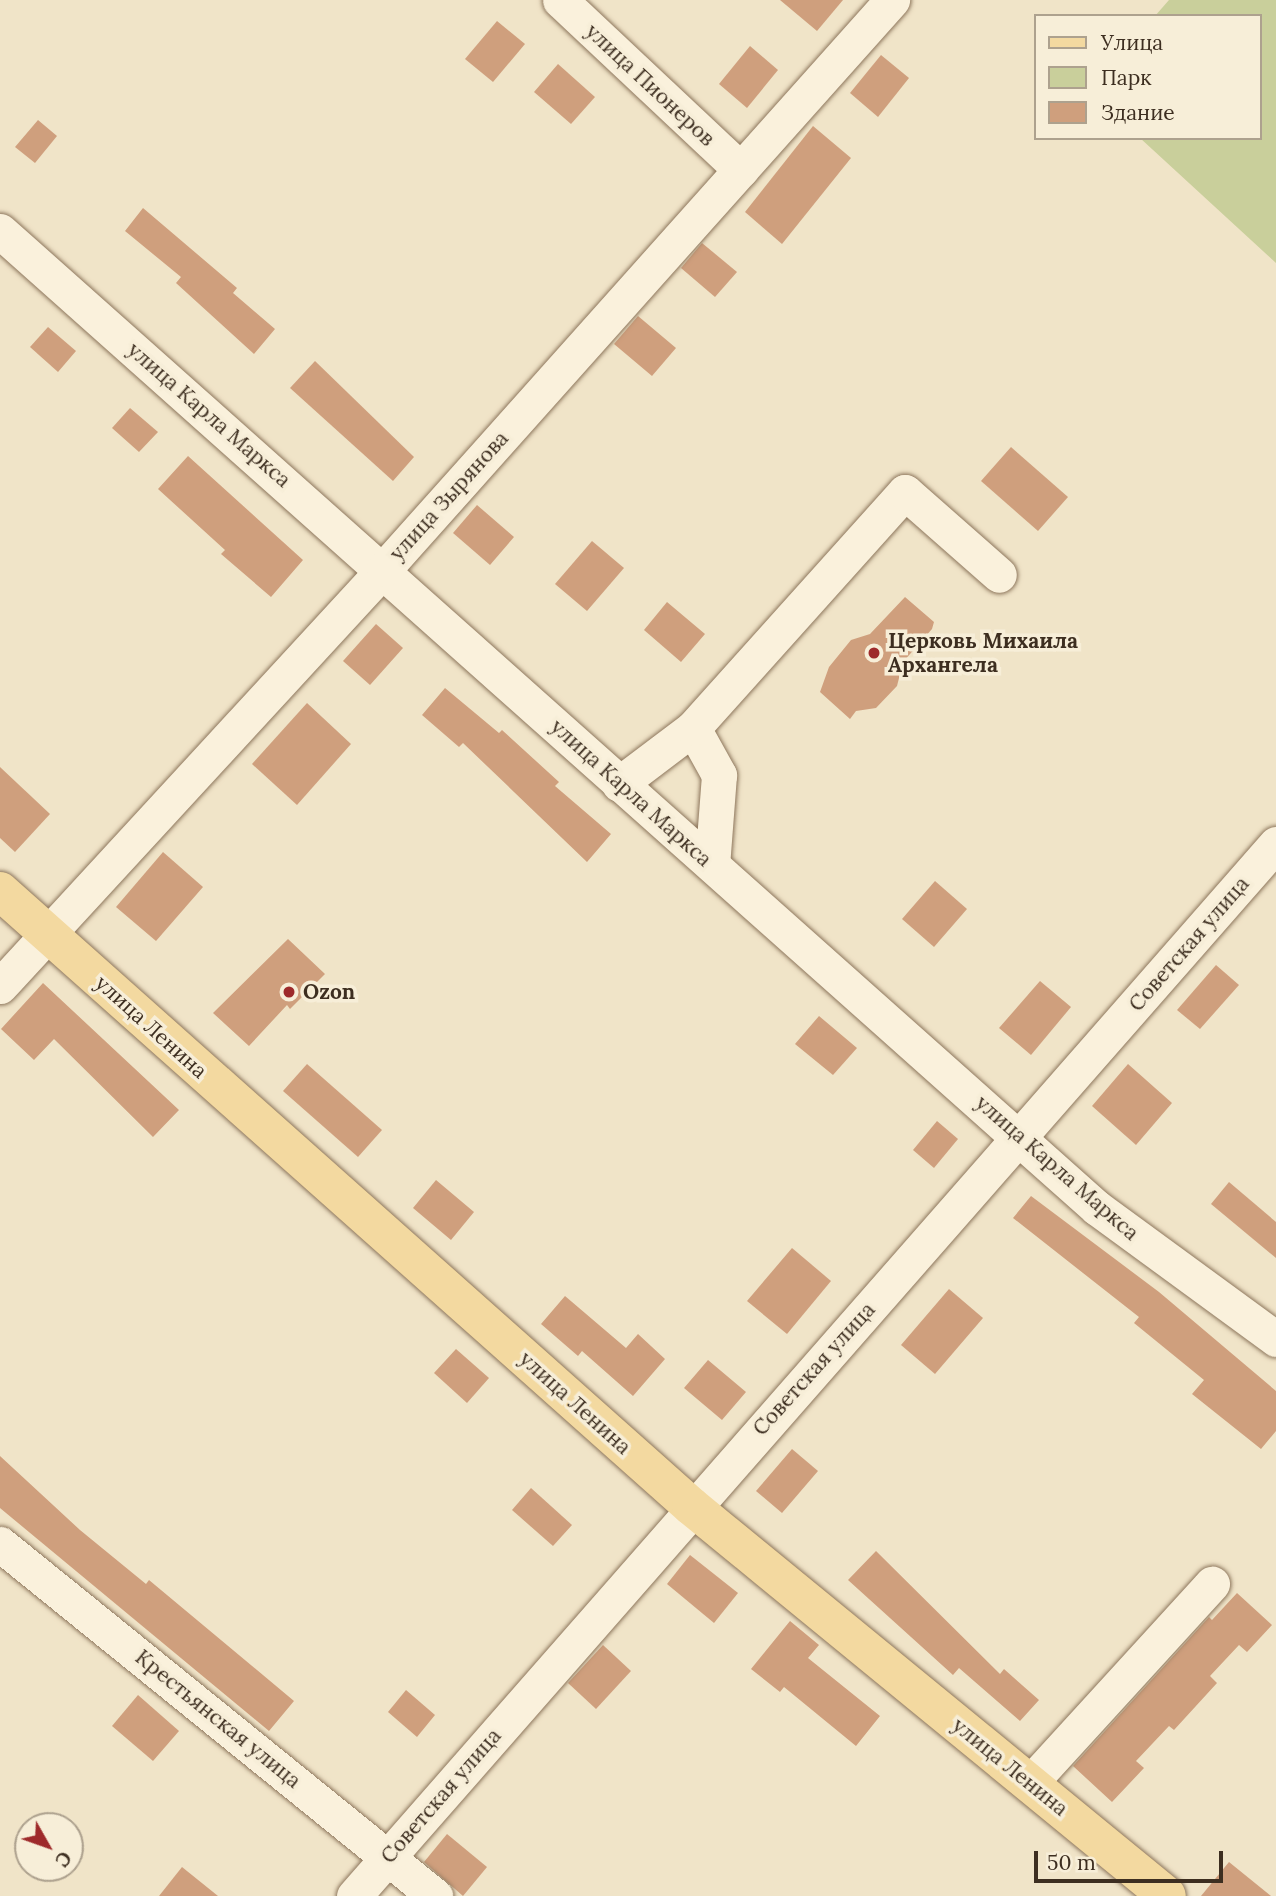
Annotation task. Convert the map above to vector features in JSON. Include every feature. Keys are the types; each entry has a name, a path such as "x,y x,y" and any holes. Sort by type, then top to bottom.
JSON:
{"main road":[{"name":"улица Ленина","path":"0,891 691,1506 1167,1896"}],"street":[{"name":"улица Пионеров","path":"560,0 741,170"},
{"name":"улица Зырянова","path":"0,986 384,569 892,0"},
{"name":"улица Карла Маркса","path":"0,231 384,569 619,784 1097,1208 1276,1339"},
{"path":"619,784 693,728 905,492 999,575"},
{"path":"693,728 719,775 712,865"},
{"name":"Советская улица","path":"354,1896 691,1506 1021,1139 1276,844"},
{"name":"Крестьянская улица","path":"0,1544 390,1856 435,1896"},
{"path":"1030,1783 1212,1584"}],"green space":[{"path":"1169,0 1276,0 1276,263 1142,140 1262,140 1262,14 1157,14"}],"building":[{"path":"780,0 843,0 817,31"},
{"path":"497,21 525,44 493,82 465,59"},
{"path":"750,46 778,70 747,108 719,84"},
{"path":"881,55 909,78 878,117 850,93"},
{"path":"558,64 595,97 571,124 534,92"},
{"path":"38,120 57,136 35,163 15,147"},
{"path":"813,126 851,158 782,244 745,212"},
{"path":"143,208 237,288 233,293 275,329 254,354 176,283 181,277 125,231"},
{"path":"702,243 737,272 715,297 681,268"},
{"path":"638,316 676,348 652,376 614,344"},
{"path":"48,327 76,351 58,372 30,347"},
{"path":"315,361 414,457 393,481 290,388"},
{"path":"130,408 158,432 139,452 112,428"},
{"path":"1011,447 1068,497 1038,531 981,481"},
{"path":"188,456 303,560 271,597 221,554 225,550 158,489"},
{"path":"477,505 514,537 490,565 453,533"},
{"path":"592,541 624,568 587,611 555,584"},
{"name":"Церковь Михаила Архангела","path":"905,597 934,622 932,629 903,662 897,686 876,708 856,711 850,719 820,692 829,667 851,640 870,634"},
{"path":"667,602 705,634 681,662 644,630"},
{"path":"376,624 403,648 370,685 343,661"},
{"path":"445,688 499,733 502,730 559,782 555,786 611,834 587,862 463,743 459,747 422,715"},
{"path":"307,703 351,744 297,805 252,764"},
{"path":"0,767 50,814 15,852 0,838"},
{"path":"163,852 203,887 156,941 116,907"},
{"path":"935,881 967,909 934,947 902,919"},
{"path":"288,939 325,974 290,1009 287,1005 249,1046 213,1013"},
{"path":"1216,965 1239,985 1200,1029 1177,1010"},
{"path":"1040,981 1071,1007 1031,1055 999,1028"},
{"path":"43,983 179,1110 153,1137 54,1039 34,1060 1,1029"},
{"path":"819,1016 857,1048 833,1075 795,1044"},
{"path":"307,1064 382,1130 358,1157 283,1091"},
{"path":"1128,1064 1172,1103 1136,1145 1092,1106"},
{"path":"937,1121 958,1139 934,1168 913,1150"},
{"path":"436,1180 474,1212 451,1240 413,1208"},
{"path":"1229,1182 1276,1222 1276,1258 1211,1204"},
{"path":"1031,1196 1159,1292 1276,1391 1276,1431 1261,1449 1192,1394 1204,1380 1134,1323 1139,1317 1013,1218"},
{"path":"792,1248 831,1281 787,1334 747,1301"},
{"path":"949,1289 983,1318 935,1374 901,1345"},
{"path":"565,1296 626,1348 638,1334 665,1359 633,1396 582,1351 578,1356 541,1324"},
{"path":"456,1349 489,1378 467,1403 434,1373"},
{"path":"708,1360 746,1392 722,1420 684,1388"},
{"path":"792,1449 818,1471 782,1513 756,1491"},
{"path":"0,1456 80,1530 146,1584 149,1580 294,1701 269,1731 0,1508"},
{"path":"531,1488 572,1525 553,1546 512,1510"},
{"path":"876,1551 1000,1674 1004,1669 1039,1700 1020,1721 959,1668 953,1675 848,1580"},
{"path":"690,1555 738,1593 714,1623 667,1584"},
{"path":"1237,1593 1272,1625 1247,1652 1239,1645 1210,1676 1217,1683 1174,1730 1169,1726 1136,1761 1144,1768 1112,1802 1073,1766 1209,1617 1212,1620"},
{"path":"790,1621 819,1645 808,1658 880,1716 856,1746 784,1687 780,1692 751,1669"},
{"path":"603,1645 631,1671 596,1709 568,1683"},
{"path":"406,1690 435,1715 417,1737 388,1712"},
{"path":"138,1695 179,1731 153,1761 112,1726"},
{"path":"447,1834 487,1867 463,1896 424,1862"},
{"path":"1229,1862 1271,1896 1201,1896"},
{"path":"182,1867 218,1896 159,1896"}],"place":[{"name":"Церковь Михаила Архангела","path":"874,653"},
{"name":"Ozon","path":"289,992"}]}
